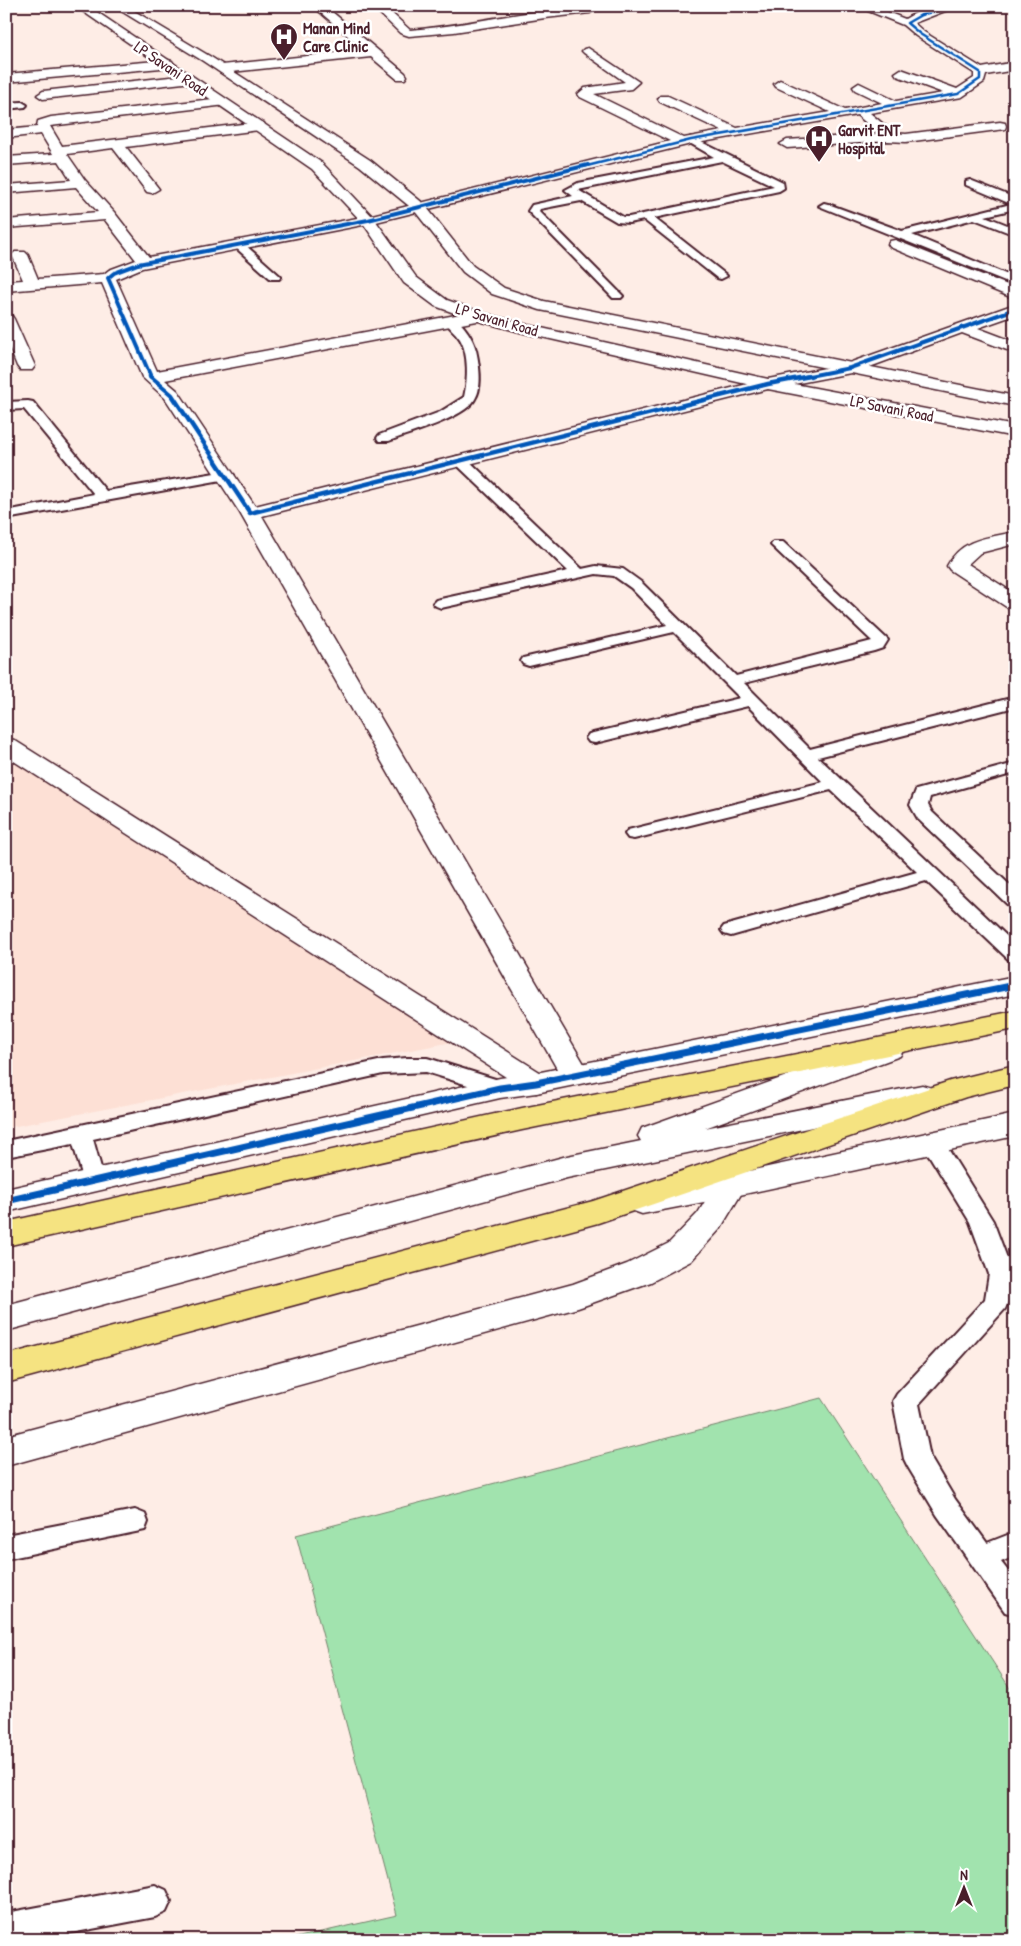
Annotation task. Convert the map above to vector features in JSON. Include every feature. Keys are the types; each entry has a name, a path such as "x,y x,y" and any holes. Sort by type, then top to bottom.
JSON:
{"highway":[{"path":"6,1234 522,1119 1015,1020"},
{"path":"6,1369 598,1211 960,1088 1015,1075"}],"street":[{"name":"LP Savani Road","path":"80,6 317,166 368,220 410,280 441,303 477,316 526,329 768,384 1015,432"},
{"name":"LP Savani Road","path":"118,6 222,69 365,163 418,207 468,269 498,291 540,305 1015,401"},
{"path":"318,6 401,76"},
{"path":"379,8 404,31 409,33 509,21 555,12 590,10 597,6"},
{"path":"861,6 907,24 980,72 1015,66"},
{"path":"916,6 929,12"},
{"path":"907,24 910,20 929,12 953,6"},
{"path":"379,8 399,7"},
{"path":"555,12 568,23"},
{"path":"588,52 633,82 627,86 589,90 584,94 686,141"},
{"path":"222,69 373,53"},
{"path":"6,78 168,64"},
{"path":"6,286 108,278 114,273 145,262 368,220 559,171 686,141 958,94 980,79 980,72"},
{"path":"901,73 958,94"},
{"path":"43,95 188,78"},
{"path":"780,84 844,114"},
{"path":"859,87 895,105"},
{"path":"664,99 735,132"},
{"path":"145,262 109,215 80,183 44,130 43,124 51,121 222,102"},
{"path":"861,112 889,134 888,137"},
{"path":"6,161 117,144 259,126"},
{"path":"786,144 888,137 906,138 1000,126"},
{"path":"6,134 44,130"},
{"path":"117,144 152,189"},
{"path":"6,189 80,183"},
{"path":"6,224 109,215"},
{"path":"898,239 1015,294"},
{"path":"20,254 32,283"},
{"path":"108,278 151,377 172,395 227,475 575,1074"},
{"path":"250,513 768,384 850,368 1015,309"},
{"path":"151,377 477,316"},
{"path":"6,319 26,366"},
{"path":"963,328 1015,348"},
{"path":"1015,538 976,547 965,553 960,558 957,566 1015,604"},
{"path":"6,745 536,1082"},
{"path":"6,1202 500,1088 1015,984"},
{"path":"567,1167 906,1043"},
{"path":"6,1318 567,1167 960,1088"},
{"path":"598,1211 730,1186 1015,1125"},
{"path":"6,1451 578,1295 639,1273 680,1252 709,1221 730,1186"}],"lane":[{"path":"6,106 22,105"},
{"path":"686,141 723,158 779,184 779,188 636,220 621,220 570,190 582,185 723,158"},
{"path":"559,171 582,185"},
{"path":"970,183 1015,202"},
{"path":"582,197 536,207 533,211 617,296"},
{"path":"824,206 898,239 1015,282"},
{"path":"898,239 1015,206"},
{"path":"975,216 1015,232"},
{"path":"648,218 721,276"},
{"path":"239,245 275,277"},
{"path":"384,438 459,410 470,399 473,380 470,347 466,338 450,321"},
{"path":"6,406 28,405 102,496"},
{"path":"460,460 579,574"},
{"path":"7,513 227,475"},
{"path":"734,681 877,646 880,640 778,544"},
{"path":"441,604 579,574 606,570 618,572 636,585 835,784 1015,955"},
{"path":"529,660 676,627"},
{"path":"595,738 752,700"},
{"path":"806,755 1015,702"},
{"path":"1015,768 922,794 918,805 924,815 1015,901"},
{"path":"634,834 835,784"},
{"path":"731,930 930,874"},
{"path":"6,1149 407,1064 427,1066 500,1088"},
{"path":"81,1134 94,1182"},
{"path":"932,1142 981,1221 1001,1274 996,1302 906,1401 917,1459 946,1507 1015,1603"},
{"path":"6,1547 135,1522"},
{"path":"982,1557 1015,1544"},
{"path":"6,1929 156,1900"}],"shaded area":[{"path":"6,745 468,1039 6,1128"}],"green space":[{"path":"821,1398 1015,1696 1015,1940 286,1940 397,1915 296,1535"}],"cycle path":[{"path":"953,6 921,15 907,23 920,34 980,72 980,79 958,94 691,140 368,220 138,264 114,273 108,278 151,377 172,395 250,513 768,384 850,368 1015,309"},
{"path":"6,1201 500,1088 536,1083 1015,985"}],"place":[{"name":"Manan Mind Care Clinic","path":"284,61"},
{"name":"Garvit ENT Hospital","path":"819,163"}]}
